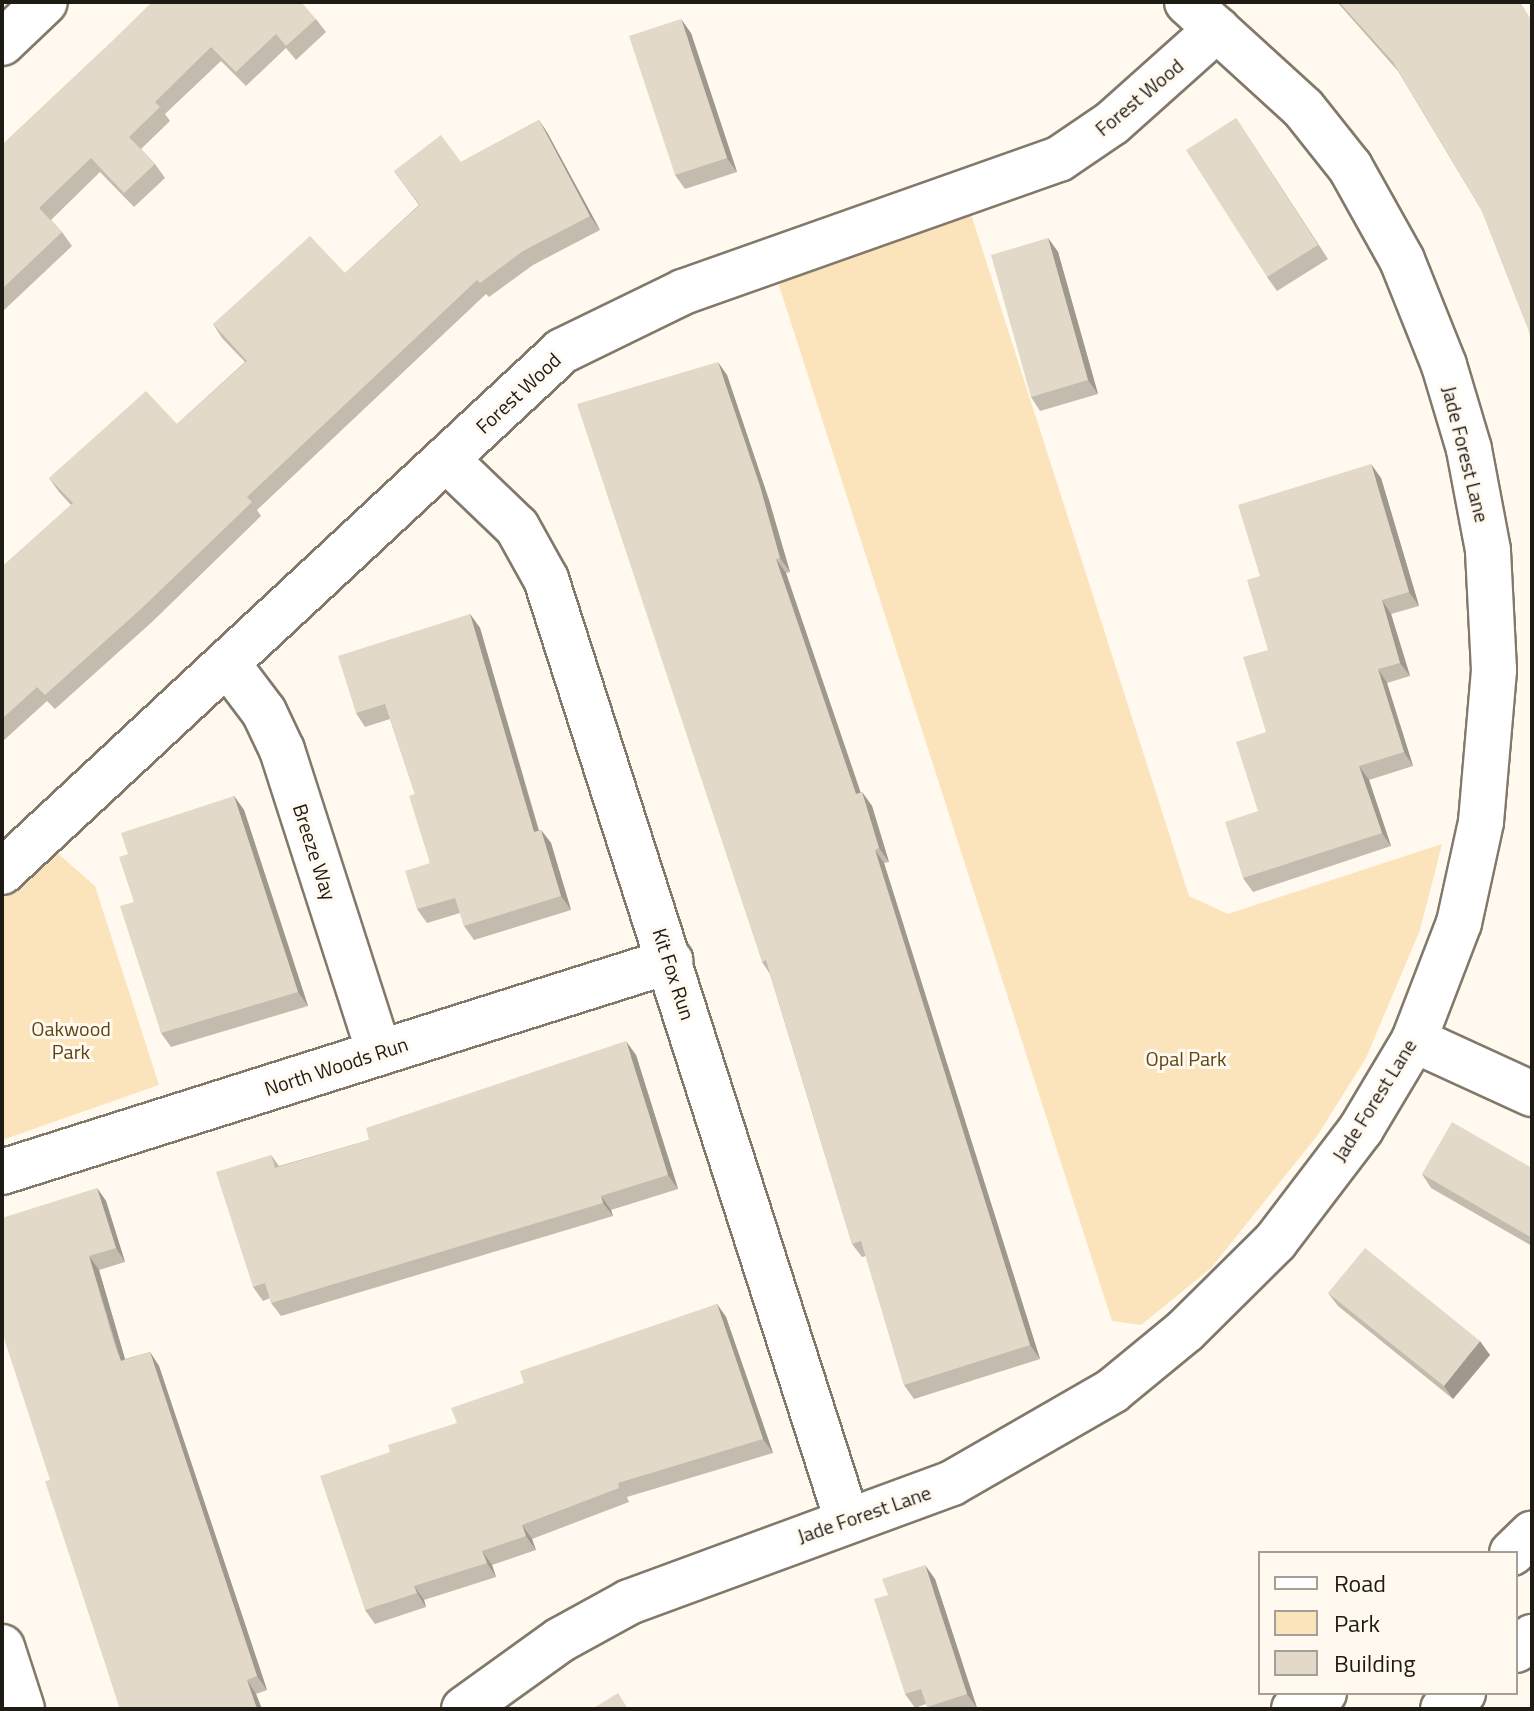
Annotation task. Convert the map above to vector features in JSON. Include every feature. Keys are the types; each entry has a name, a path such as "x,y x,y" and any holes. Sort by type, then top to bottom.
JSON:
{"street":[{"path":"2,43 45,2"},
{"name":"Forest Wood","path":"2,872 562,351 624,317 1059,159 1112,123 1202,16"},
{"name":"Jade Forest Lane","path":"464,1709 560,1640 629,1602 952,1483 1030,1442 1112,1391 1185,1331 1275,1242 1361,1129 1414,1040 1459,923 1481,822 1494,670 1488,550 1469,449 1444,365 1402,260 1350,167 1303,108 1202,16"},
{"name":"Kit Fox Run","path":"446,459 517,527 546,579 847,1520"},
{"name":"Breeze Way","path":"227,663 264,712 282,750 379,1053"},
{"name":"North Woods Run","path":"2,1172 670,961"},
{"path":"1414,1040 1532,1094"},
{"path":"1514,1551 1532,1534"},
{"path":"2,1647 22,1709"},
{"path":"1294,1709 1320,1695"},
{"path":"1443,1709 1460,1695"}],"green space":[{"name":"Opal Park","path":"970,211 1189,896 1228,914 1442,844 1420,930 1366,1058 1317,1136 1211,1268 1141,1325 1112,1321 776,276"},
{"name":"Oakwood Park","path":"54,850 95,886 159,1085 2,1140 2,900"}],"building":[{"path":"152,2 301,2 316,19 286,46 276,34 236,72 211,47 155,102 160,107 129,137 155,164 124,193 91,158 39,208 62,232 2,289 2,145"},
{"path":"1339,2 1520,2 1532,21 1532,342 1482,211 1393,62"},
{"path":"681,19 727,158 675,175 629,36"},
{"path":"1236,118 1318,245 1267,277 1186,150"},
{"path":"539,120 590,216 523,251 480,283 477,280 247,497 252,502 142,608 45,695 37,687 2,719 2,565 73,503 49,478 146,391 177,424 247,361 213,324 310,236 345,273 420,205 394,171 441,135 461,162"},
{"path":"1048,238 1088,380 1031,397 991,255"},
{"path":"718,362 760,486 780,558 776,559 856,794 862,792 879,848 875,850 1030,1345 904,1385 861,1241 852,1244 766,960 762,962 577,404"},
{"path":"1371,464 1409,592 1382,600 1400,663 1378,669 1404,752 1359,766 1382,833 1243,878 1225,822 1258,811 1236,742 1266,732 1243,657 1268,650 1247,580 1260,576 1238,505"},
{"path":"470,614 534,832 541,830 561,896 464,926 455,898 417,909 405,871 430,863 409,796 415,794 385,704 356,713 338,656"},
{"path":"234,796 298,992 161,1033 120,906 134,902 119,857 128,854 121,833"},
{"path":"626,1041 668,1175 601,1196 603,1203 271,1303 265,1283 253,1287 216,1172 271,1155 275,1168 369,1140 366,1128"},
{"path":"1452,1122 1532,1168 1532,1238 1422,1174"},
{"path":"97,1188 116,1248 89,1256 115,1346 121,1361 150,1352 257,1676 247,1680 257,1709 120,1709 45,1481 50,1480 2,1332 2,1218"},
{"path":"1365,1248 1480,1341 1444,1386 1328,1293"},
{"path":"717,1304 763,1439 618,1483 619,1488 522,1525 526,1536 482,1551 487,1563 414,1586 417,1593 365,1610 320,1476 390,1452 388,1445 457,1423 451,1408 524,1383 520,1371"},
{"path":"925,1565 967,1694 927,1707 921,1689 905,1694 874,1599 888,1595 882,1579"},
{"path":"618,1693 628,1709 592,1709"}]}
